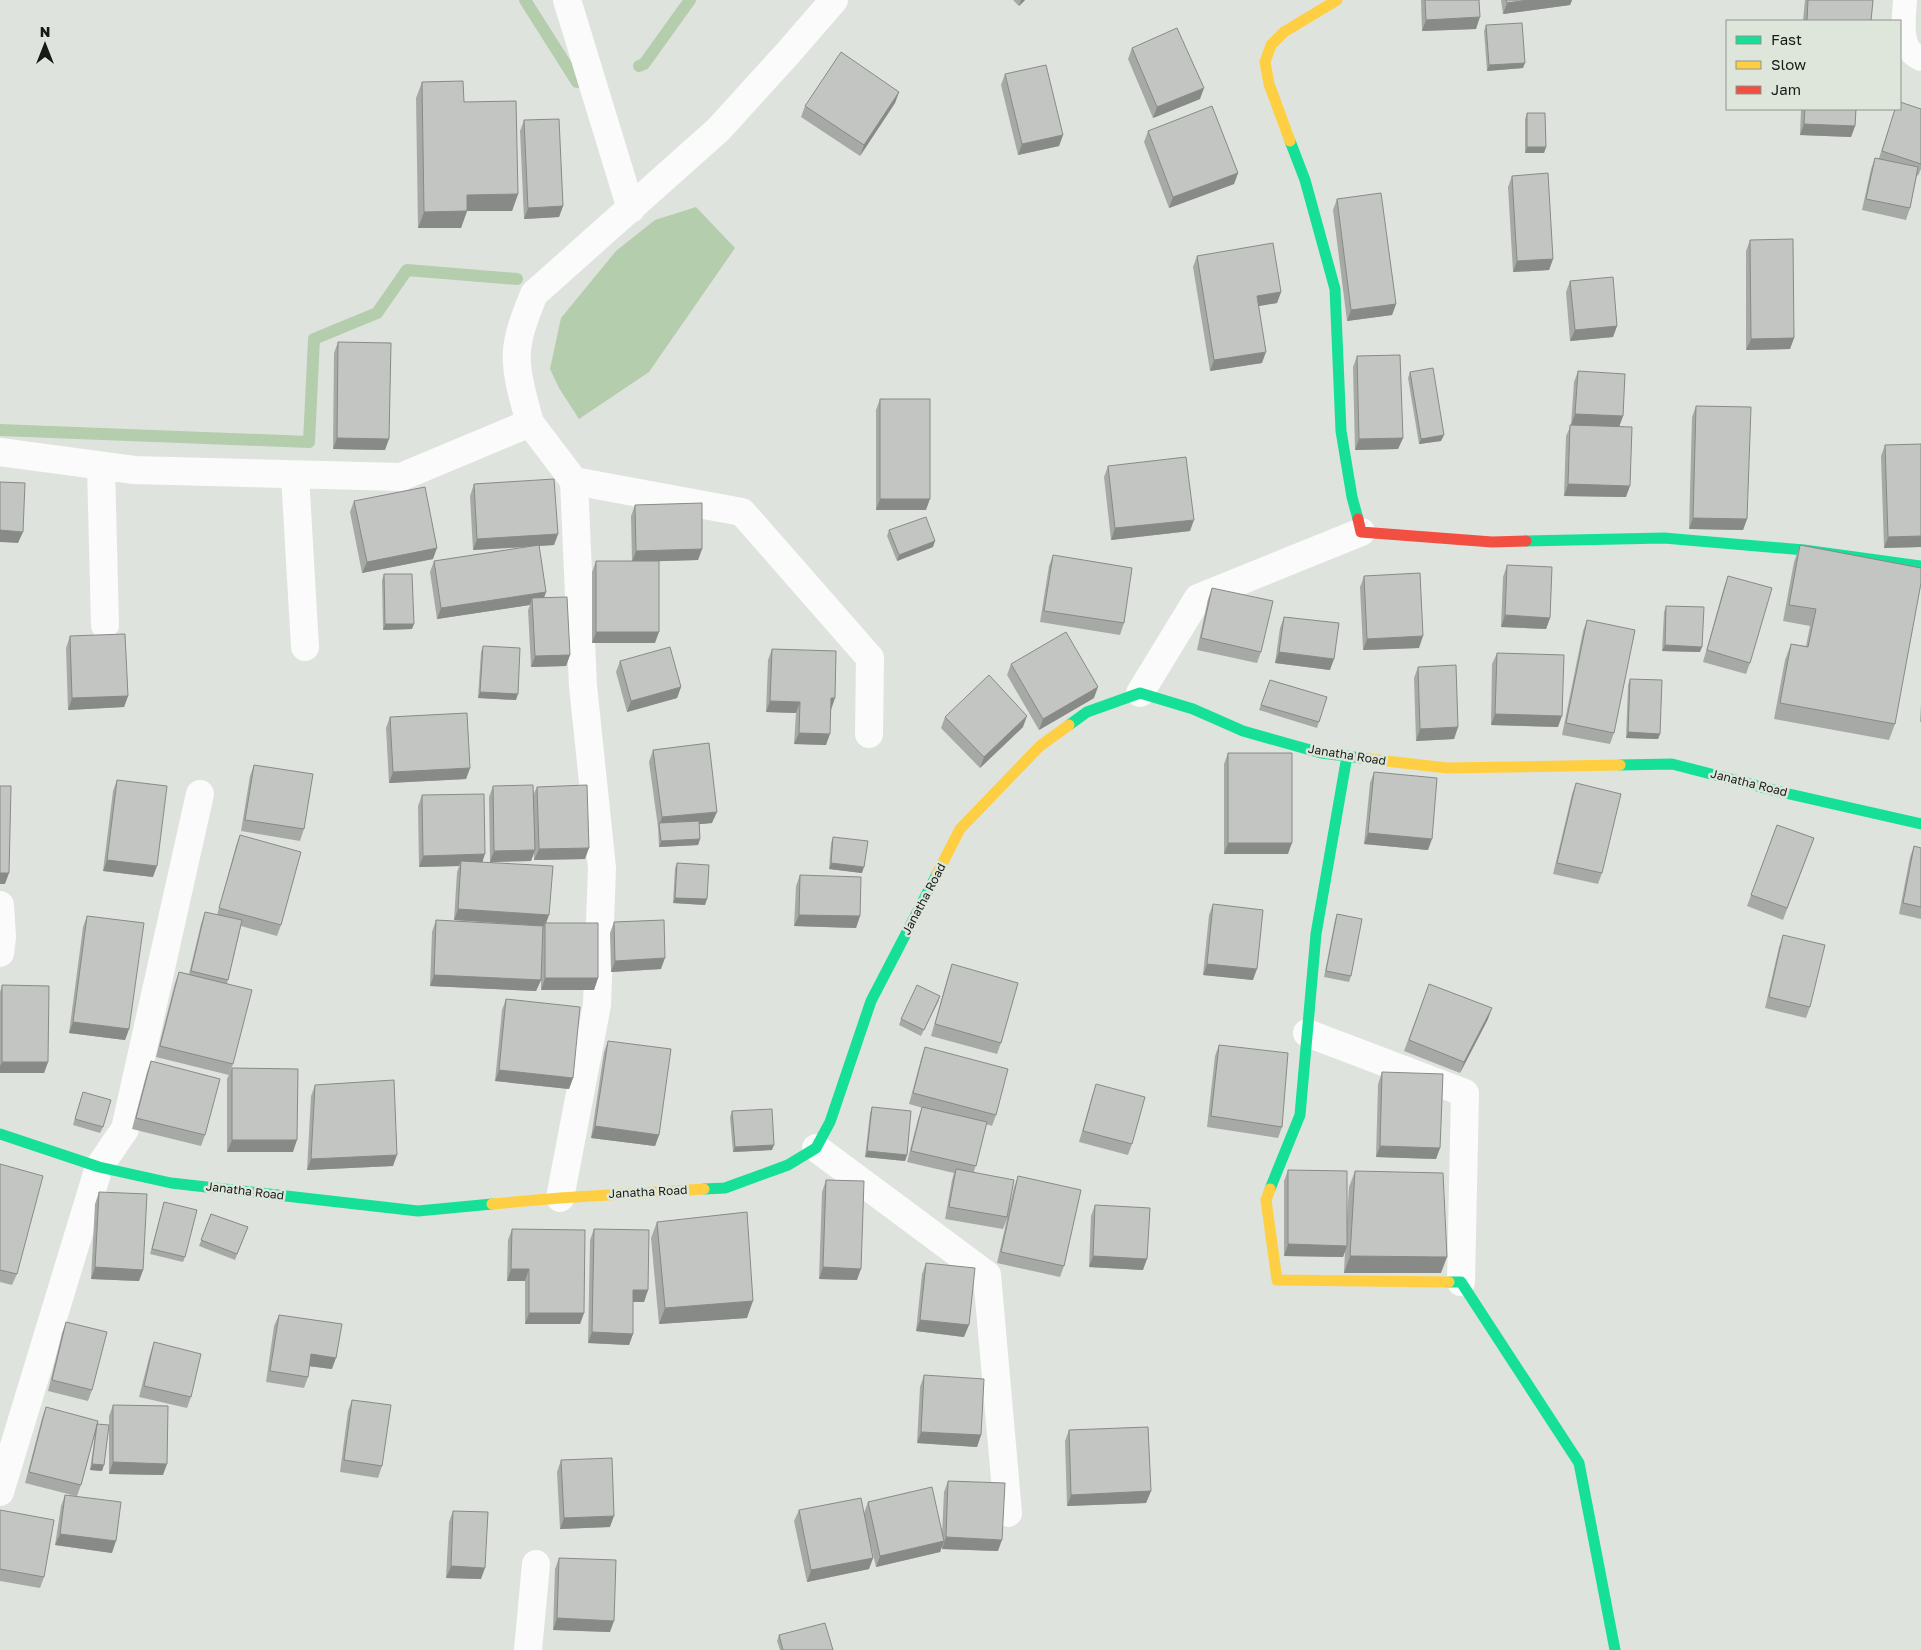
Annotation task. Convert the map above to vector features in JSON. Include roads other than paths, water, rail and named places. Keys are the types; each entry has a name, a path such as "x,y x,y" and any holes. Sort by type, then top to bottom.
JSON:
{"street":[{"path":"567,0 630,209"},
{"path":"560,1198 597,1004 602,868 583,686 574,482 530,423 521,388 517,351 523,322 534,294 718,129 834,0"},
{"path":"1337,0 1284,32 1271,45 1265,62 1269,84 1305,180 1335,289 1341,431 1352,497 1361,532"},
{"path":"0,452 134,470 402,477 530,423"},
{"path":"101,466 105,625"},
{"path":"295,475 305,647"},
{"path":"574,482 742,512 870,658 869,734"},
{"path":"1140,693 1198,598 1361,532 1492,542 1664,538 1804,550 1921,566"},
{"name":"Janatha Road","path":"0,1134 99,1167 171,1183 418,1211 560,1198 725,1188 788,1165 816,1148 830,1122 871,1000 960,829 1040,746 1087,712 1140,693 1193,709 1243,731 1320,753 1448,768 1672,764 1785,793 1921,824"},
{"path":"1347,756 1316,934 1300,1115 1266,1200 1277,1280 1461,1282"},
{"path":"0,1492 99,1167 125,1129 200,794"},
{"path":"0,905 2,937 0,953"},
{"path":"1307,1033 1465,1093 1461,1282 1579,1463 1615,1650"},
{"path":"816,1148 987,1274 1008,1514"},
{"path":"528,1650 536,1564"}],"lane":[{"path":"1905,0 1904,38 1914,56 1921,59"}],"waterway":[{"path":"525,0 577,82"},
{"path":"639,66 644,64 690,0"},
{"path":"0,430 309,442 314,339 377,313 407,270 517,279"}]}
